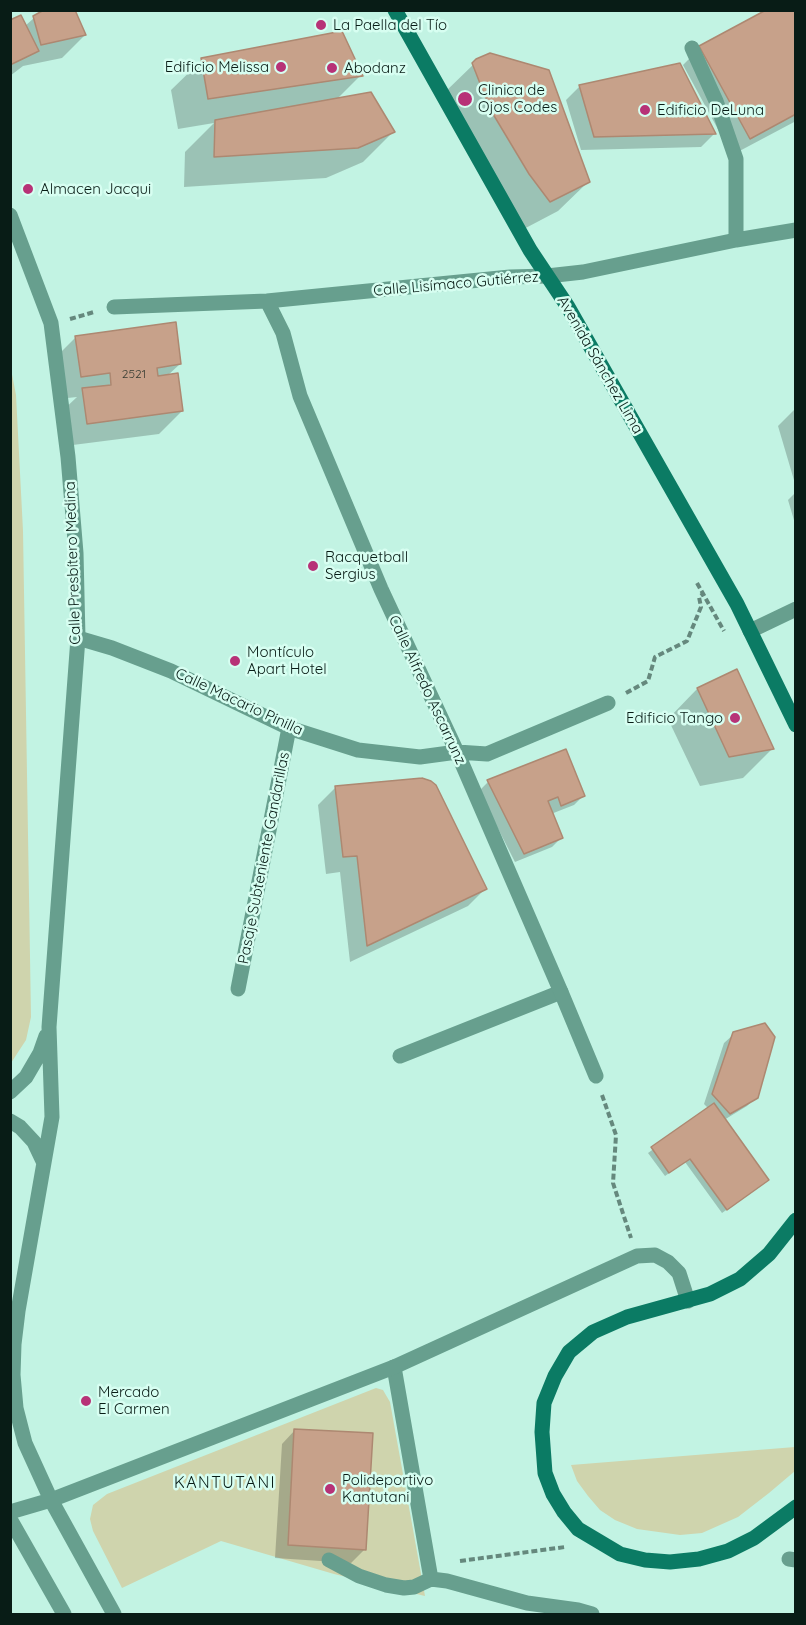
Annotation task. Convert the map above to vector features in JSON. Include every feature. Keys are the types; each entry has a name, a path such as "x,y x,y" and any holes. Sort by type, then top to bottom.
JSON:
{"main road":[{"name":"Avenida Sánchez Lima","path":"395,10 530,250 568,307 750,631 795,725"},
{"path":"795,1220 769,1254 740,1279 710,1294 627,1317 593,1332 569,1352 555,1376 544,1403 542,1432 545,1473 553,1494 564,1512 578,1529 620,1554 645,1560 670,1562 699,1559 728,1551 754,1539 795,1507"}],"street":[{"path":"692,48 716,101 736,159 736,240"},
{"name":"Calle Presbítero Medina","path":"10,215 51,323 68,456 76,553 78,638 49,1028"},
{"name":"Calle Lisímaco Gutiérrez","path":"114,308 267,301 583,272 795,230"},
{"name":"Calle Alfredo Ascarrunz","path":"267,301 283,333 300,396 381,589 457,752 596,1076"},
{"path":"750,631 795,609"},
{"name":"Calle Macario Pinilla","path":"78,638 112,648 171,671 289,728 358,750 420,757 457,752 487,754 608,703"},
{"name":"Pasaje Subteniente Gandarillas","path":"238,989 289,728"},
{"path":"400,1056 561,992"},
{"path":"10,1092 26,1077 49,1028"},
{"path":"49,1028 52,1117 14,1310 16,1408 25,1443 51,1500 114,1614"},
{"path":"10,1121 20,1127 34,1142 43,1161"},
{"path":"10,1512 51,1500 394,1367 637,1256 655,1255 668,1262 679,1273 688,1300"},
{"path":"394,1367 430,1572"},
{"path":"10,1519 64,1614"},
{"path":"329,1560 359,1576 404,1588 414,1587 430,1572"},
{"path":"430,1572 447,1581 527,1603 591,1614"}],"path":[{"path":"51,323 114,308"},
{"path":"631,690 648,681 656,657 687,641 701,607 699,597 703,594"},
{"path":"596,1076 616,1135 613,1183 637,1256"},
{"path":"430,1572 599,1542"}],"green space":[{"path":"11,369 16,395 23,531 31,1017 26,1040 11,1063"},
{"path":"376,1388 383,1390 390,1402 425,1596 334,1574 221,1541 122,1588 93,1531 90,1519 93,1505 107,1494"},
{"path":"795,1447 795,1471 738,1517 702,1533 680,1535 637,1529 615,1520 600,1510 588,1496 577,1481 571,1465"}],"building":[{"path":"44,10 75,10 86,35 41,45 33,16"},
{"path":"766,10 796,10 796,114 750,139 699,46"},
{"path":"21,15 39,51 10,65 10,20"},
{"name":"Edificio Melissa","path":"342,31 363,76 208,99 201,58"},
{"path":"490,53 549,70 590,182 550,202 529,174 490,109 472,63"},
{"name":"Edificio DeLuna","path":"680,63 716,134 594,137 579,85"},
{"path":"371,92 395,132 358,148 214,157 215,120"},
{"path":"176,322 181,364 157,368 158,376 178,373 183,411 87,424 82,388 111,385 110,373 81,377 75,336"},
{"name":"Edificio Tango","path":"737,669 774,749 729,757 697,688"},
{"path":"566,749 585,796 561,806 558,797 548,801 563,838 524,854 487,780"},
{"path":"422,778 436,785 487,889 367,946 357,856 343,857 335,786"},
{"path":"765,1023 775,1037 758,1098 730,1114 712,1094 733,1032"},
{"path":"714,1103 769,1180 727,1210 690,1159 669,1173 651,1147"},
{"name":"Polideportivo Kantutani","path":"294,1429 373,1433 366,1550 288,1545"}],"place":[{"name":"La Paella del Tío","path":"321,25"},
{"name":"Edificio Melissa","path":"281,67"},
{"name":"Abodanz","path":"332,68"},
{"name":"Clinica de Ojos Codes","path":"465,99"},
{"name":"Edificio DeLuna","path":"645,110"},
{"name":"Almacen Jacqui","path":"28,189"},
{"name":"Racquetball Sergius","path":"313,566"},
{"name":"Montículo Apart Hotel","path":"235,661"},
{"name":"Edificio Tango","path":"735,718"},
{"name":"Mercado El Carmen","path":"86,1401"},
{"name":"Polideportivo Kantutani","path":"330,1489"}],"district":[{"name":"KANTUTANI","path":"225,1483"}]}
